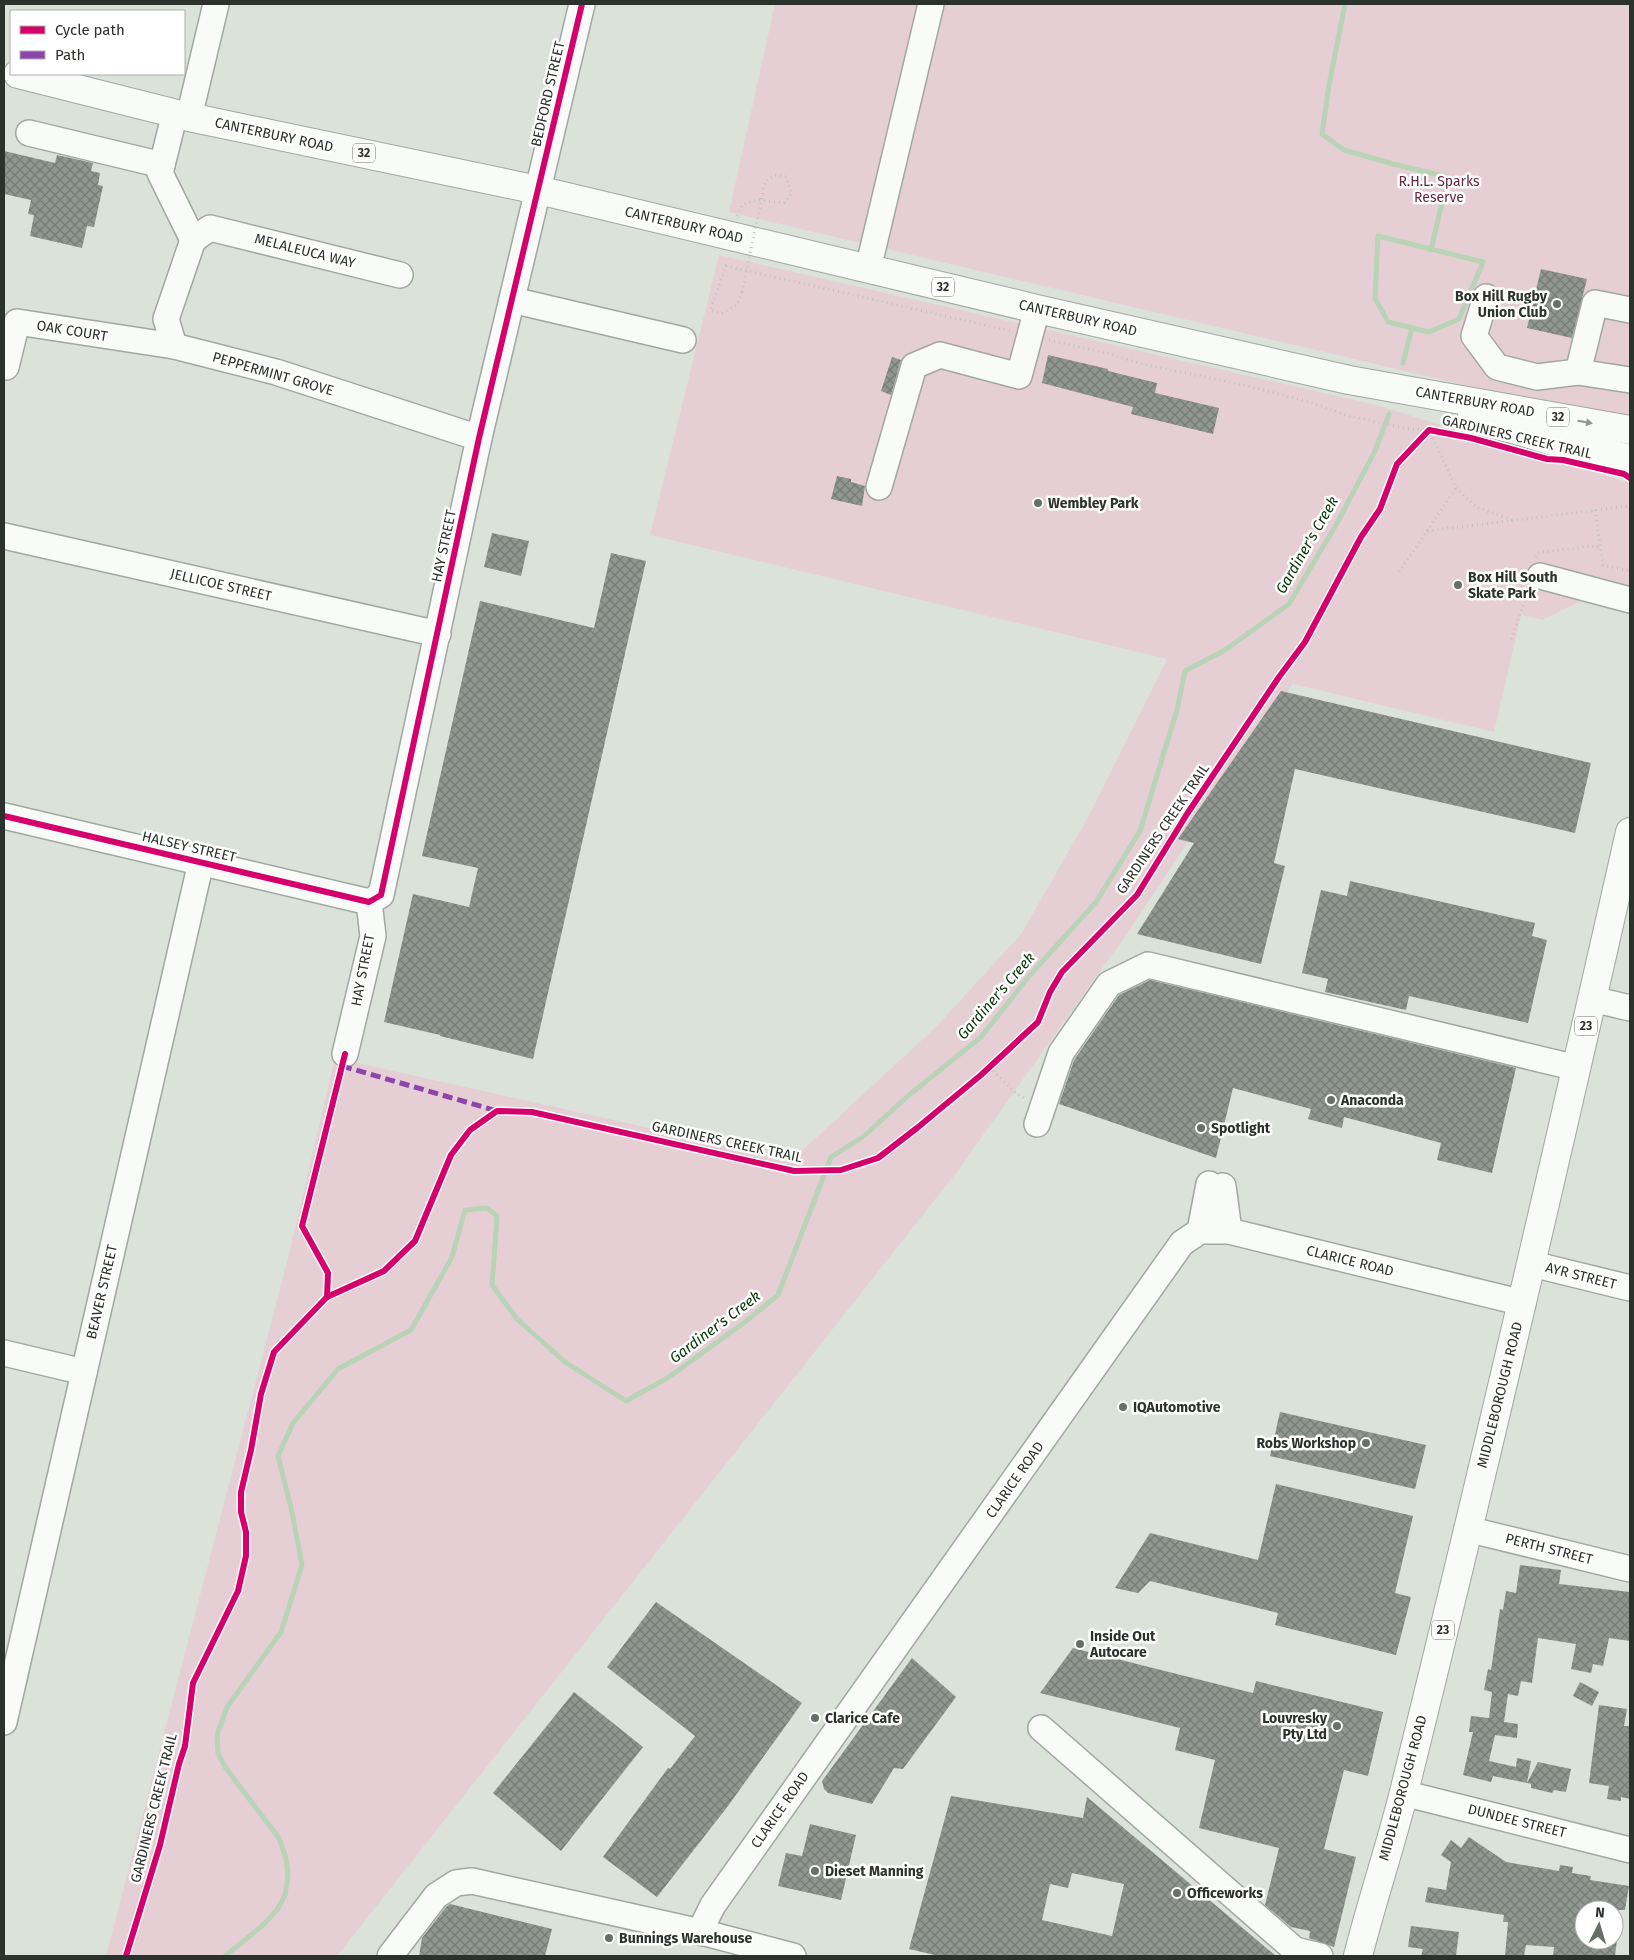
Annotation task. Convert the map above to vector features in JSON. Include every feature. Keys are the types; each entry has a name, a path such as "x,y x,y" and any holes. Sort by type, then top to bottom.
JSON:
{"main road":[{"name":"CANTERBURY ROAD","path":"22,75 182,115 538,190 1037,309 1349,380 1630,430"},
{"name":"CANTERBURY ROAD","path":"1349,380 1553,441 1630,459"},
{"name":"MIDDLEBOROUGH ROAD","path":"1358,1956 1404,1793 1523,1303 1630,832"}],"street":[{"path":"174,346 166,319 201,234 160,173 182,115 216,4"},
{"name":"BEDFORD STREET","path":"538,190 582,4"},
{"path":"868,269 931,4"},
{"path":"28,133 162,165"},
{"name":"HAY STREET","path":"345,1054 373,936 369,902 381,895 479,438 538,190"},
{"name":"MELALEUCA WAY","path":"201,234 400,275"},
{"path":"1486,298 1474,336 1498,367 1537,377 1578,372 1630,380"},
{"path":"512,300 683,340"},
{"path":"1578,372 1596,303 1630,310"},
{"path":"879,487 914,366 940,355 1019,376 1037,309"},
{"name":"OAK COURT","path":"6,367 17,322 174,346"},
{"name":"PEPPERMINT GROVE","path":"174,346 276,372 479,438"},
{"path":"1527,412 1537,377"},
{"name":"JELLICOE STREET","path":"4,536 438,634"},
{"path":"1540,576 1630,600"},
{"name":"HALSEY STREET","path":"4,816 369,902"},
{"name":"BEAVER STREET","path":"4,1722 201,862"},
{"path":"1037,1124 1061,1053 1108,984 1148,965 1577,1068"},
{"path":"1592,999 1630,1008"},
{"path":"1200,1231 1216,1185 1229,1231"},
{"name":"CLARICE ROAD","path":"704,1933 705,1920 713,1905 1182,1244 1200,1231 1229,1231 1523,1303"},
{"name":"AYR STREET","path":"1532,1264 1630,1288"},
{"path":"4,1353 84,1372"},
{"name":"PERTH STREET","path":"1467,1528 1630,1569"},
{"path":"1041,1728 1295,1950 1320,1956"},
{"name":"DUNDEE STREET","path":"1404,1793 1630,1850"},
{"path":"390,1956 436,1896 456,1884 472,1881 704,1933 793,1956"}],"path":[{"path":"728,235 743,204 759,200 784,203 792,193 786,177 775,176 765,182 742,292 737,305 722,313 710,310 726,266 843,291 1110,354 1142,364 1244,385 1313,403 1346,415 1396,426 1429,430 1456,488 1476,507 1512,520"},
{"path":"1399,572 1456,488"},
{"path":"1427,531 1630,506"},
{"path":"1595,510 1602,565 1630,571"},
{"path":"997,1060 988,1068 1022,1097"}],"green space":[{"name":"R.H.L. Sparks Reserve","path":"775,4 1630,4 1630,418 1520,398 729,212"},
{"path":"719,255 1376,405 1630,483 1630,610 1583,600 1543,620 1521,615 1494,732 1293,684 1126,935 956,1173 337,1956 106,1956 289,1254 335,1058 792,1160 936,1027 1022,933 1087,819 1167,659 650,535"}],"building":[{"path":"4,151 55,163 57,155 93,163 91,171 100,173 98,185 103,186 94,227 87,226 82,248 30,236 34,215 28,214 31,200 4,194"},
{"name":"Box Hill Rugby Union Club","path":"1541,269 1587,279 1572,338 1527,328"},
{"path":"1048,355 1157,383 1155,393 1219,408 1213,434 1131,414 1133,407 1042,383"},
{"path":"892,357 901,360 891,395 881,391"},
{"path":"837,476 851,479 851,482 865,486 862,506 831,499"},
{"path":"492,533 529,541 521,576 484,567"},
{"path":"611,553 646,561 533,1059 384,1022 413,894 469,907 478,868 422,856 480,601 594,628"},
{"path":"1281,691 1591,763 1575,833 1295,769 1274,863 1285,866 1261,964 1137,934 1194,843 1178,839"},
{"path":"1350,881 1535,923 1532,936 1547,940 1528,1023 1409,996 1406,1010 1325,992 1328,979 1302,973 1321,890 1347,896"},
{"path":"1150,980 1516,1068 1492,1173 1437,1160 1441,1143 1344,1117 1342,1128 1308,1119 1311,1109 1233,1088 1216,1158 1059,1104 1074,1060 1119,995"},
{"path":"1280,1412 1426,1445 1415,1489 1270,1456"},
{"path":"1276,1484 1413,1516 1395,1593 1411,1597 1396,1655 1275,1625 1278,1613 1150,1581 1138,1593 1115,1588 1150,1533 1258,1560"},
{"path":"1520,1565 1561,1570 1559,1584 1630,1592 1630,1641 1609,1638 1603,1666 1593,1664 1591,1673 1571,1669 1576,1644 1538,1638 1532,1683 1521,1681 1518,1696 1508,1694 1504,1722 1518,1724 1517,1738 1495,1735 1489,1761 1516,1767 1517,1758 1531,1761 1527,1783 1493,1776 1491,1782 1463,1775 1473,1732 1469,1732 1471,1716 1489,1718 1492,1692 1484,1690 1488,1669 1491,1670 1500,1609 1503,1610 1506,1591 1516,1593"},
{"path":"656,1602 802,1703 728,1806 657,1897 603,1857 668,1768 670,1769 695,1736 607,1667"},
{"path":"1073,1648 1253,1693 1256,1681 1383,1712 1368,1776 1344,1770 1324,1849 1356,1857 1334,1947 1309,1938 1310,1931 1291,1927 1265,1905 1279,1848 1199,1828 1215,1760 1175,1750 1180,1728 1040,1693"},
{"path":"912,1658 956,1697 903,1769 894,1768 872,1804 828,1793 824,1789 822,1781"},
{"path":"1580,1682 1599,1692 1592,1706 1573,1696"},
{"path":"574,1692 643,1747 561,1851 493,1793"},
{"path":"1599,1705 1627,1709 1624,1726 1630,1726 1630,1799 1621,1797 1621,1801 1607,1799 1609,1786 1589,1783"},
{"path":"1538,1762 1571,1769 1566,1792 1554,1790 1552,1793 1531,1788 1531,1784 1527,1783"},
{"path":"951,1796 1083,1818 1087,1797 1276,1956 939,1956 909,1949","holes":["1072,1873 1124,1884 1112,1936 1042,1920 1050,1884 1068,1888"]},
{"name":"Dieset Manning","path":"810,1824 856,1835 841,1900 778,1886 786,1853 802,1856"},
{"path":"1469,1837 1506,1862 1559,1871 1560,1865 1573,1867 1572,1873 1591,1876 1590,1880 1629,1886 1625,1910 1624,1900 1574,1900 1574,1950 1616,1950 1615,1956 1553,1956 1554,1947 1526,1945 1524,1956 1505,1956 1508,1922 1503,1922 1504,1915 1425,1902 1428,1887 1446,1890 1451,1862 1441,1855 1451,1840 1461,1848"},
{"path":"450,1904 552,1929 545,1956 419,1956 422,1938"},
{"path":"1411,1926 1459,1932 1456,1956 1421,1956 1423,1949 1408,1947"}],"waterway":[{"name":"Gardiner's Creek","path":"1345,4 1329,85 1322,134 1344,150 1448,177 1431,250"},
{"name":"Gardiner's Creek","path":"1378,236 1483,262 1459,319 1429,332 1388,322 1375,298 1378,236"},
{"name":"Gardiner's Creek","path":"1403,363 1412,328"},
{"name":"Gardiner's Creek","path":"225,1956 262,1926 277,1910 285,1895 288,1875 286,1858 279,1838 225,1767 218,1753 217,1735 227,1707 281,1632 302,1565 292,1512 278,1456 293,1423 338,1369 411,1330 452,1257 465,1210 487,1208 497,1216 492,1285 517,1319 565,1362 626,1401 669,1377 745,1322 778,1295 831,1157 864,1136 909,1095 981,1037 1030,975 1096,902 1140,831 1177,710 1185,671 1225,650 1289,604 1336,525 1375,451 1389,414"}],"marked path":[{"path":"342,1066 497,1111"}],"cycle path":[{"path":"4,816 369,902 381,895 479,438 582,4"},
{"name":"GARDINERS CREEK TRAIL","path":"126,1956 160,1845 185,1746 193,1683 238,1591 246,1556 246,1532 241,1512 241,1492 261,1394 274,1352 327,1297 384,1271 415,1241 451,1155 470,1130 497,1111 532,1112 794,1171 841,1170 878,1158 981,1075 1038,1022 1050,992 1062,972 1137,895 1187,814 1279,677 1305,642 1361,537 1380,509 1397,464 1429,430 1471,438 1547,459 1563,460 1624,474 1630,478"},
{"path":"327,1297 328,1273 302,1226 345,1054"}],"place":[{"name":"Box Hill Rugby Union Club","path":"1557,304"},
{"name":"Wembley Park","path":"1038,503"},
{"name":"Box Hill South Skate Park","path":"1458,585"},
{"name":"Anaconda","path":"1331,1100"},
{"name":"Spotlight","path":"1201,1128"},
{"name":"IQAutomotive","path":"1123,1407"},
{"name":"Robs Workshop","path":"1366,1443"},
{"name":"Inside Out Autocare","path":"1080,1644"},
{"name":"Clarice Cafe","path":"815,1718"},
{"name":"Louvresky Pty Ltd","path":"1337,1726"},
{"name":"Dieset Manning","path":"815,1871"},
{"name":"Officeworks","path":"1177,1893"},
{"name":"Bunnings Warehouse","path":"609,1938"}]}
